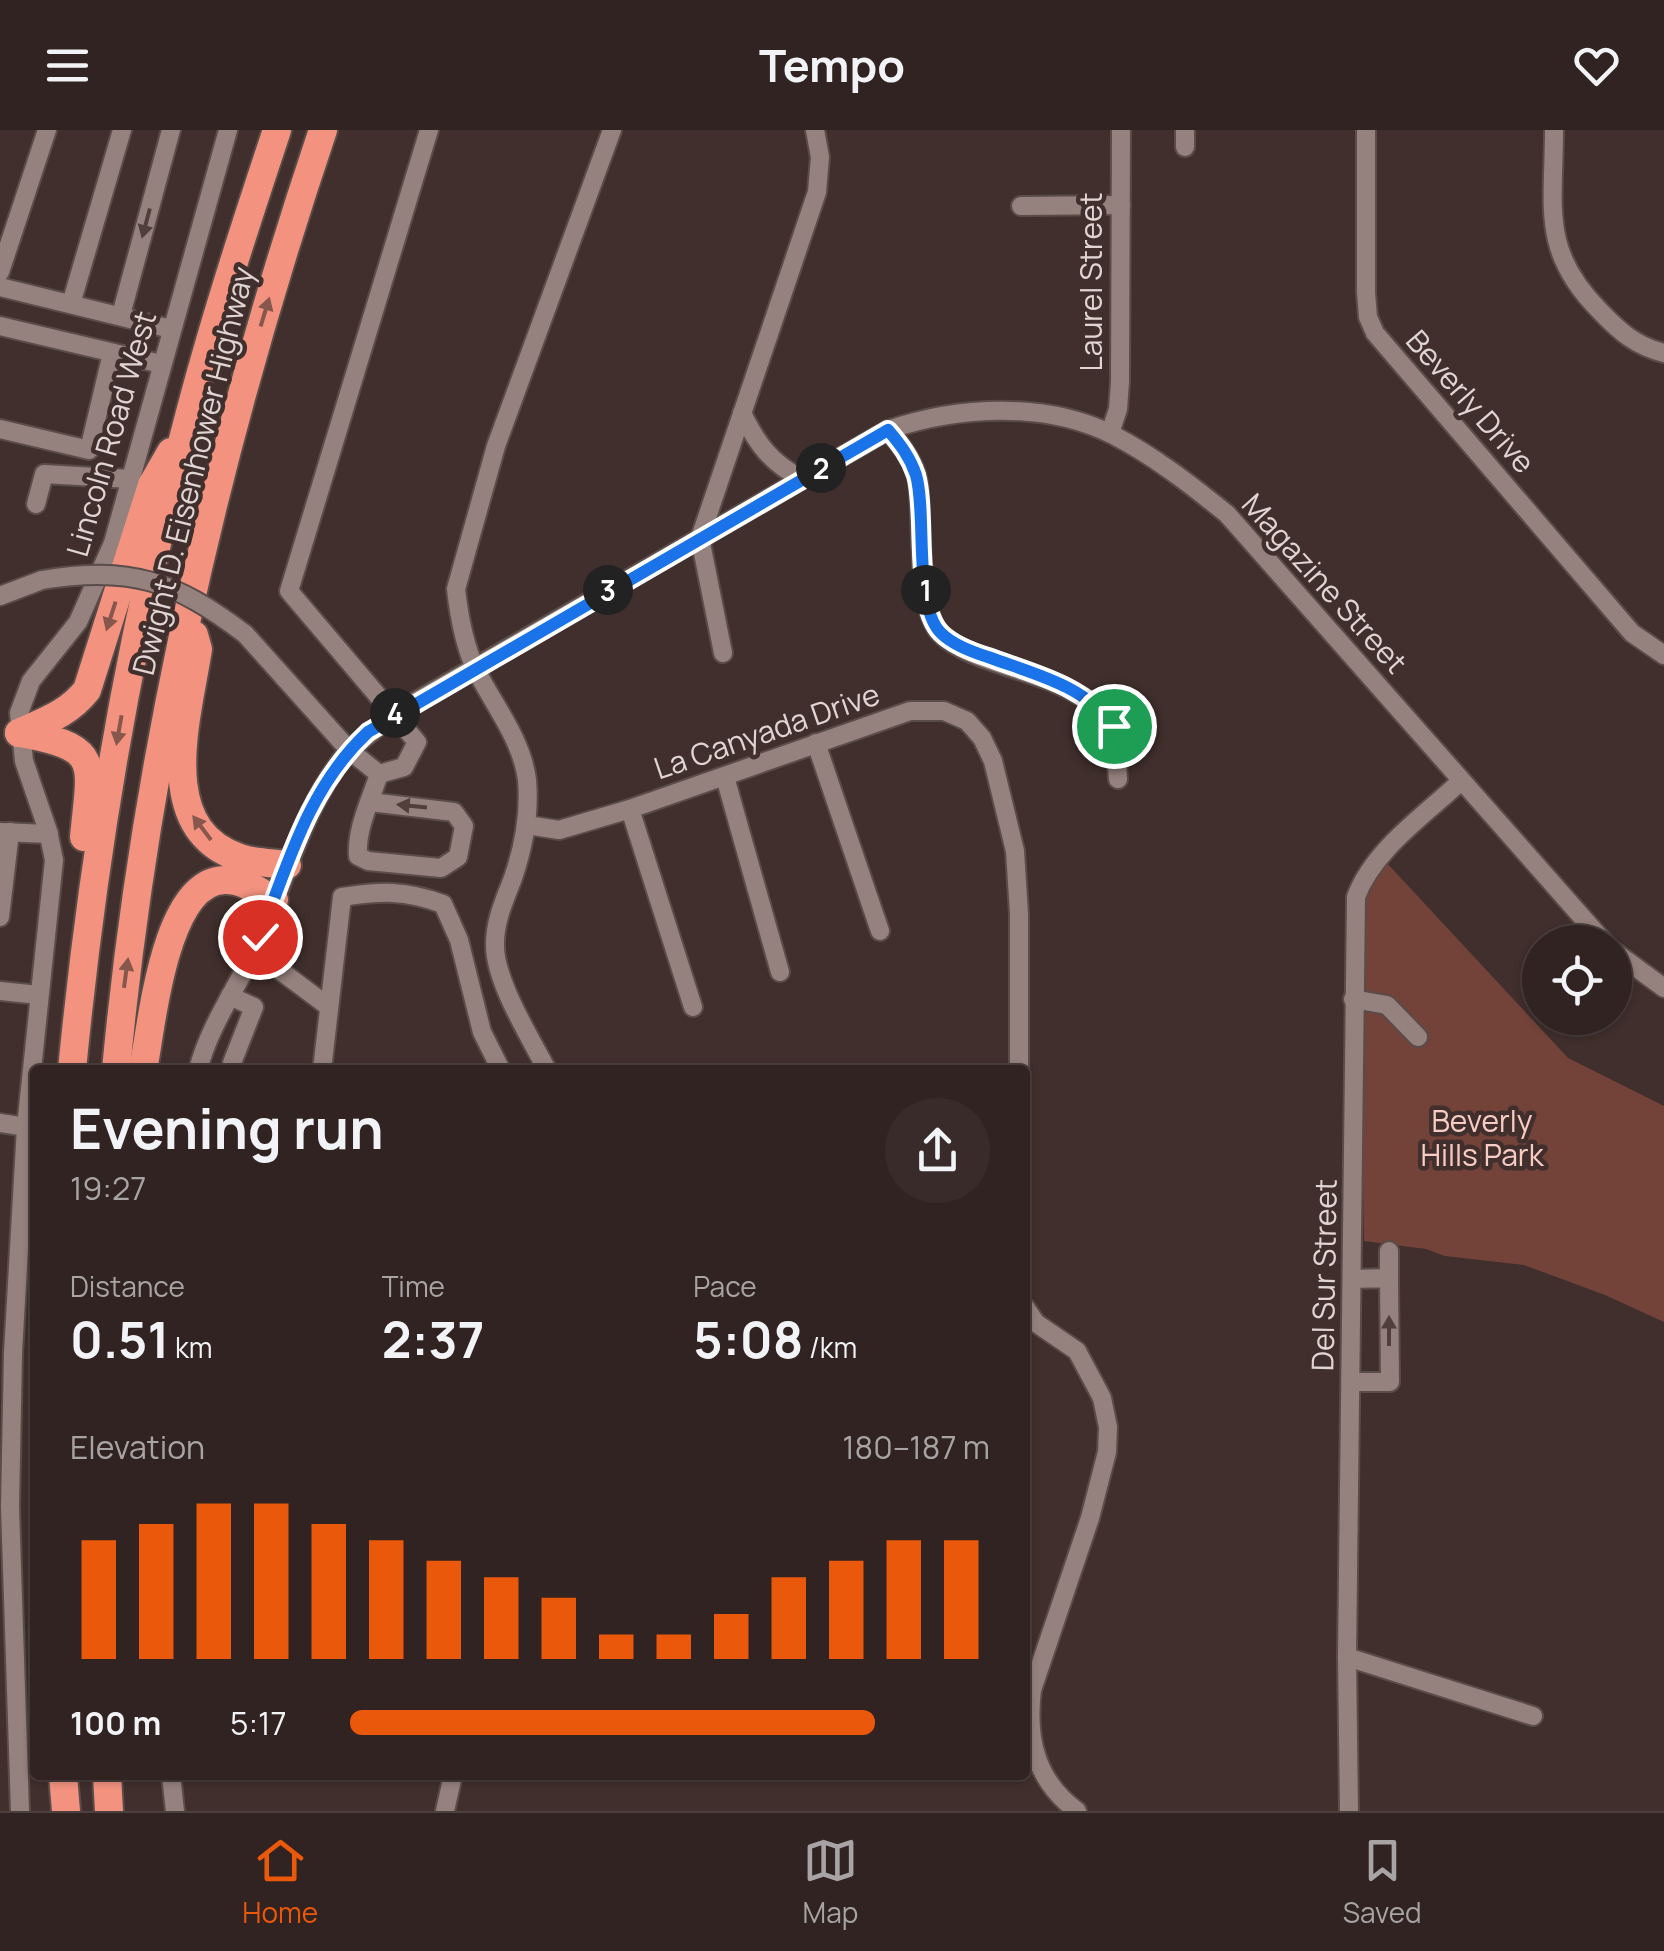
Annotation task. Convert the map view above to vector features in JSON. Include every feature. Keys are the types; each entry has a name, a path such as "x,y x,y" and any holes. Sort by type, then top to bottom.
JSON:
{"highway":[{"name":"Dwight D. Eisenhower Highway","path":"73,1065 94,883 130,670 185,429 276,130"},
{"name":"Dwight D. Eisenhower Highway","path":"117,1065 146,831 186,609 261,325 323,130"},
{"path":"9,736 62,715 87,690 152,485 185,429"},
{"path":"186,609 198,649 180,772 185,800 205,836 222,850 243,860 287,865"},
{"path":"9,736 76,748 87,761 84,842 94,883"},
{"path":"144,1065 171,934 196,892 217,880 229,879 274,900"},
{"path":"63,1780 66,1811"},
{"path":"107,1780 110,1811"}],"street":[{"path":"0,272 47,130"},
{"path":"71,304 122,130"},
{"path":"121,315 171,130"},
{"name":"Lincoln Road West","path":"32,1065 54,860 24,760 9,736 32,681 78,622 113,543 228,130"},
{"path":"379,774 404,766 416,742 288,591 429,130"},
{"path":"545,1065 499,970 495,944 502,906 527,825 522,757 475,667 456,589 496,446 612,130"},
{"path":"724,653 700,538 817,192 820,158 815,130"},
{"name":"Laurel Street","path":"1110,434 1118,409 1120,382 1121,130"},
{"name":"Beverly Drive","path":"1366,130 1366,293 1368,318 1375,333 1632,633 1664,655"},
{"path":"1554,130 1553,225 1562,261 1593,304 1628,340 1664,353"},
{"path":"1021,206 1120,205"},
{"path":"0,287 171,329"},
{"path":"0,326 161,364"},
{"path":"0,429 89,450 112,352"},
{"name":"Magazine Street","path":"200,1065 212,1028 254,951 322,787 349,750 394,714 888,430 944,414 1001,410 1110,434 1154,460 1227,514 1589,925"},
{"path":"742,413 755,440 776,465 802,479"},
{"path":"888,430 911,462 918,480 925,585 932,617 940,632 967,650 1059,683 1104,713 1114,726 1118,779"},
{"path":"36,504 44,474 130,479"},
{"path":"0,596 42,580 108,573 150,581 194,598 245,634 349,750 379,774"},
{"name":"La Canyada Drive","path":"527,825 559,830 630,810 910,711 944,712 967,721 982,738 993,761 1015,851 1020,914 1019,1065"},
{"path":"816,744 880,931"},
{"path":"370,802 454,812 464,826 458,857 441,868 368,861 358,856 357,844 370,802 379,774"},
{"path":"724,777 780,972"},
{"name":"Del Sur Street","path":"1349,1811 1347,1657 1356,897 1376,861 1461,781"},
{"path":"630,810 694,1006"},
{"path":"0,917 5,832 49,834"},
{"path":"323,1065 342,897 378,892 413,893 442,904 459,940 482,1032 498,1065"},
{"path":"254,951 329,1007"},
{"path":"1632,964 1664,988"},
{"path":"0,991 39,995"},
{"path":"230,996 254,1007 232,1063"},
{"path":"1353,999 1386,1004 1418,1036"},
{"name":"Lincoln Road West","path":"20,1811 6,1609 10,1455 30,1087"},
{"path":"0,1124 26,1128"},
{"path":"1351,1382 1390,1382 1389,1251"},
{"path":"1353,1279 1389,1278"},
{"path":"1030,1316 1077,1351 1102,1398 1108,1426 1107,1452 1090,1518 1030,1705"},
{"path":"1347,1657 1533,1716"},
{"path":"1030,1736 1036,1759 1054,1790 1077,1811"},
{"path":"171,1780 175,1811"},
{"path":"445,1811 452,1780"}],"green space":[{"name":"Beverly Hills Park","path":"1385,861 1522,1008 1522,1035 1547,1035 1568,1058 1664,1106 1664,1322 1524,1265 1364,1241 1359,912"}],"route":[{"path":"260,937 302,825 322,787 349,750 368,732 888,430 902,446 918,480 925,585 932,617 940,632 967,650 1079,693 1114,726"}]}
